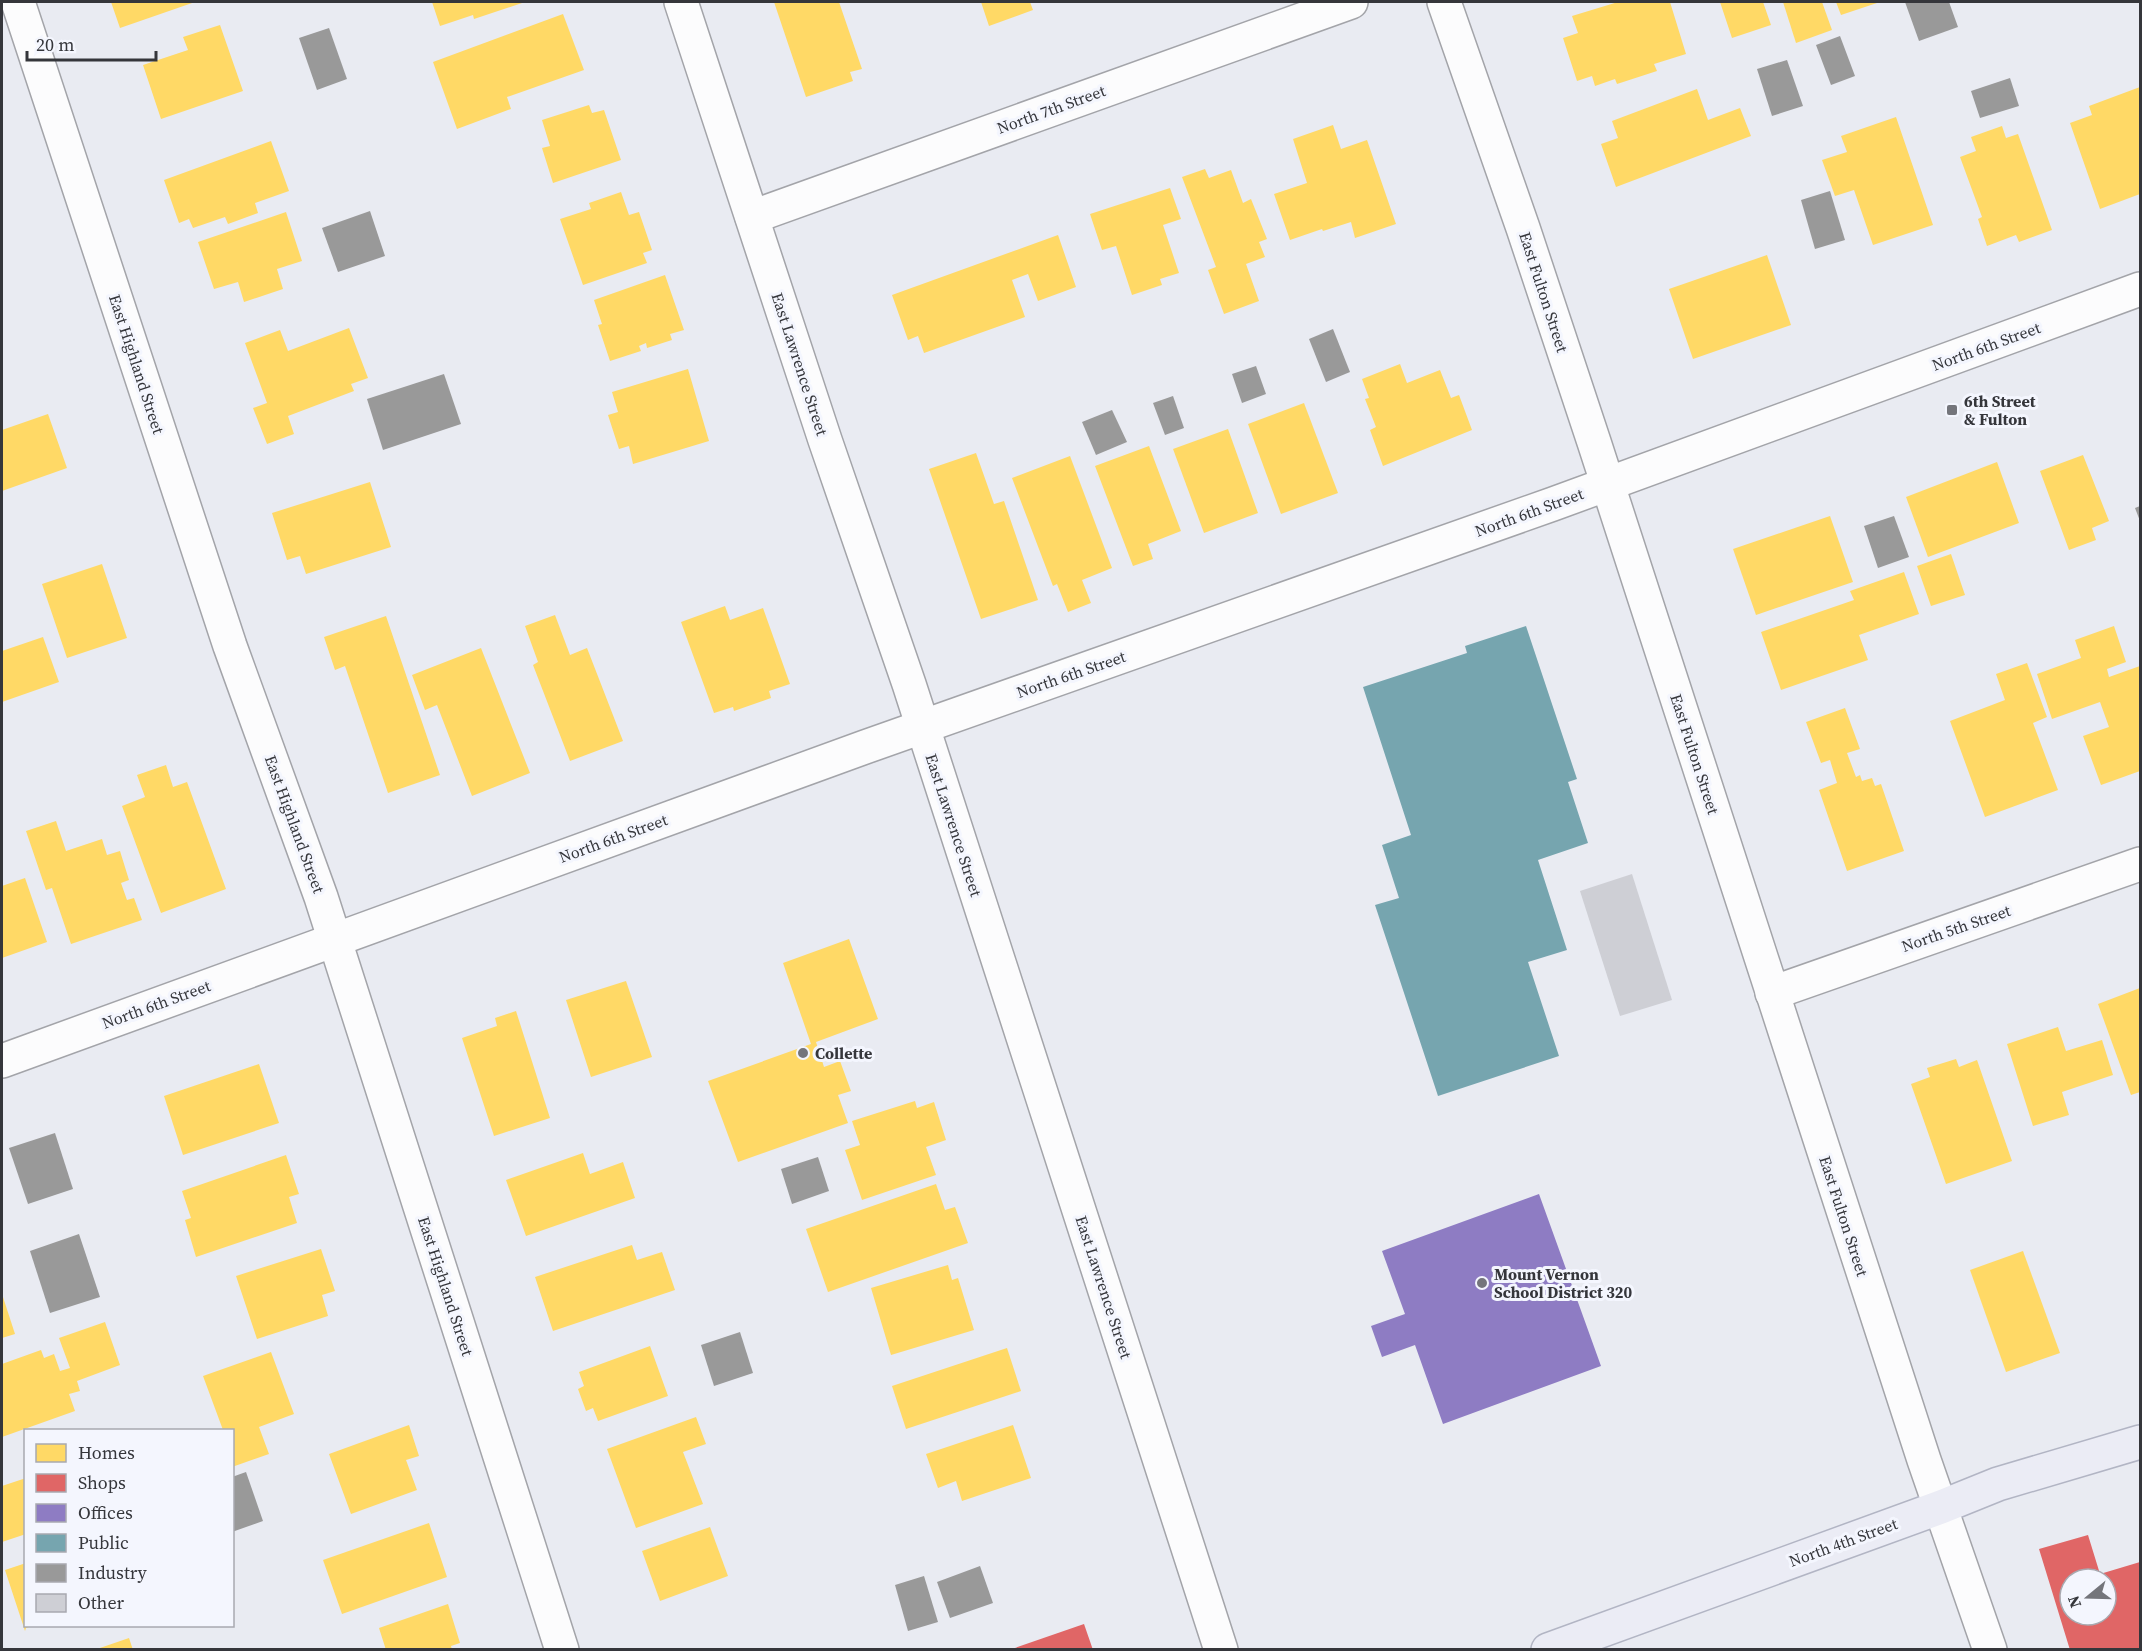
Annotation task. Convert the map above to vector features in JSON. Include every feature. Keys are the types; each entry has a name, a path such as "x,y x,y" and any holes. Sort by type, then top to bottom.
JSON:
{"main road":[{"name":"North 4th Street","path":"1548,1650 1941,1507 1998,1484 2140,1442"}],"street":[{"name":"East Highland Street","path":"18,2 230,646 335,939 562,1650"},
{"name":"East Lawrence Street","path":"681,2 922,727 1158,1448 1221,1650"},
{"name":"North 7th Street","path":"752,217 1351,2"},
{"name":"East Fulton Street","path":"1444,2 1523,228 1772,993 1990,1650"},
{"name":"North 6th Street","path":"2,1060 922,727 1607,484 2140,289"},
{"name":"North 5th Street","path":"1772,993 2140,864"}],"building: Homes":[{"path":"111,2 195,2 120,28"},
{"path":"432,2 525,2 474,19 473,15 440,26"},
{"path":"774,2 839,2 862,69 850,72 853,81 806,97"},
{"path":"981,2 1030,2 1033,10 989,26"},
{"path":"1618,2 1670,2 1686,54 1654,64 1657,71 1617,84 1615,79 1595,86 1592,76 1577,81 1563,38 1578,33 1572,16"},
{"path":"1720,2 1763,2 1771,25 1732,38"},
{"path":"1783,2 1822,2 1832,30 1796,43"},
{"path":"1836,2 1880,2 1841,15"},
{"path":"563,14 584,70 507,97 511,109 457,129 433,62"},
{"path":"220,25 243,91 161,119 143,65 188,50 183,37"},
{"path":"2140,87 2140,194 2100,209 2070,123 2092,115 2089,106"},
{"path":"1697,89 1708,120 1740,108 1751,136 1616,187 1601,144 1618,138 1612,121"},
{"path":"589,105 592,113 604,110 621,160 553,183 542,148 550,146 542,120"},
{"path":"1896,117 1933,225 1873,245 1854,190 1835,196 1822,160 1847,152 1841,136"},
{"path":"1333,125 1341,149 1367,140 1396,224 1355,238 1351,222 1290,240 1274,194 1307,183 1293,139"},
{"path":"2002,126 2006,138 2018,134 2052,230 2019,242 2016,235 1987,246 1978,219 1982,217 1960,157 1976,151 1971,137"},
{"path":"271,141 289,191 255,203 258,213 228,224 225,217 193,228 189,219 179,223 164,180"},
{"path":"1205,169 1209,178 1231,170 1243,203 1251,199 1267,239 1259,242 1265,257 1246,264 1259,301 1224,314 1208,270 1216,267 1182,177"},
{"path":"1170,188 1181,219 1163,225 1179,273 1160,279 1162,285 1132,295 1116,246 1102,250 1090,214"},
{"path":"621,192 629,215 639,212 652,250 643,253 647,263 583,285 560,219 591,209 589,203"},
{"path":"286,212 302,261 277,269 283,289 244,302 238,282 214,289 198,242"},
{"path":"1058,235 1076,287 1038,301 1028,274 1012,280 1025,317 924,353 918,336 908,340 892,295"},
{"path":"1767,255 1791,325 1693,359 1669,289"},
{"path":"665,275 684,330 670,334 672,340 647,348 646,343 639,346 641,351 610,361 598,325 602,324 594,300"},
{"path":"349,328 368,378 351,384 354,391 288,416 294,434 267,444 253,408 267,403 245,343 280,330 288,351"},
{"path":"1400,364 1407,383 1440,370 1451,398 1459,395 1472,430 1383,466 1370,430 1376,427 1365,399 1369,398 1362,379"},
{"path":"688,369 709,441 633,464 629,446 619,449 608,415 618,412 612,392"},
{"path":"1304,403 1338,493 1281,514 1248,424"},
{"path":"48,414 67,468 2,491 2,430"},
{"path":"1228,429 1258,513 1204,533 1173,449"},
{"path":"1149,446 1181,531 1148,544 1153,559 1133,566 1095,466"},
{"path":"976,453 994,504 1004,501 1038,600 981,619 929,469"},
{"path":"2083,455 2109,521 2092,528 2096,540 2069,550 2040,471"},
{"path":"1070,456 1112,568 1082,580 1091,603 1068,612 1057,584 1053,586 1012,478"},
{"path":"1997,462 2019,523 1928,557 1906,497"},
{"path":"370,482 391,547 306,574 300,556 287,560 272,513"},
{"path":"1830,516 1853,582 1756,615 1733,549"},
{"path":"1951,554 1965,595 1931,606 1917,566"},
{"path":"102,564 127,638 67,658 42,584"},
{"path":"1904,572 1919,614 1859,635 1868,660 1781,690 1761,632 1854,600 1850,591"},
{"path":"725,606 730,620 763,608 790,684 769,691 771,698 734,711 733,707 714,713 681,622"},
{"path":"555,615 570,655 587,648 623,741 570,761 533,665 538,662 525,626"},
{"path":"386,616 440,775 388,793 345,666 335,670 324,637"},
{"path":"2114,626 2126,662 2107,669 2109,677 2140,666 2140,771 2101,785 2083,736 2109,727 2100,702 2052,719 2037,674 2081,658 2075,640"},
{"path":"43,637 59,682 2,702 2,651"},
{"path":"481,648 530,773 472,796 437,705 425,710 412,675"},
{"path":"2027,663 2047,717 2033,723 2058,790 1985,817 1950,721 2005,700 1996,674"},
{"path":"1845,708 1860,749 1847,753 1856,777 1860,775 1862,781 1872,778 1875,786 1881,784 1904,851 1847,871 1819,790 1837,783 1830,760 1821,763 1806,722"},
{"path":"166,765 173,787 187,782 226,889 161,913 122,806 145,797 137,775"},
{"path":"56,821 66,851 102,839 107,855 120,851 129,880 121,883 127,900 134,898 142,920 71,944 52,888 46,890 26,831"},
{"path":"25,878 47,942 2,958 2,886"},
{"name":"Collette","path":"849,939 878,1019 816,1042 824,1067 840,1061 851,1091 838,1095 848,1123 738,1162 708,1081 811,1044 783,963"},
{"path":"626,981 652,1057 591,1077 566,1000"},
{"path":"2140,988 2140,1092 2131,1095 2098,1004"},
{"path":"516,1011 550,1118 494,1136 462,1038 497,1026 495,1018"},
{"path":"2058,1027 2066,1051 2102,1040 2113,1075 2062,1092 2069,1115 2033,1126 2007,1044"},
{"path":"1956,1059 1959,1067 1977,1060 2012,1161 1946,1184 1911,1084 1930,1077 1927,1068"},
{"path":"259,1064 279,1123 183,1155 164,1096"},
{"path":"915,1101 917,1108 934,1102 946,1140 926,1147 936,1175 862,1200 845,1150 860,1145 852,1121"},
{"path":"583,1153 590,1174 623,1162 635,1198 526,1236 506,1180"},
{"path":"286,1155 299,1194 289,1197 297,1223 196,1257 185,1220 191,1218 182,1191"},
{"path":"936,1184 945,1210 955,1207 968,1243 828,1292 806,1229"},
{"path":"632,1245 637,1260 662,1252 675,1290 553,1331 535,1277"},
{"path":"321,1249 335,1291 322,1295 328,1316 257,1339 236,1276"},
{"path":"2023,1251 2060,1353 2006,1372 1970,1270"},
{"path":"948,1265 952,1280 958,1278 974,1330 891,1355 871,1288"},
{"path":"2,1294 15,1334 2,1338"},
{"path":"105,1322 120,1365 77,1381 80,1391 69,1394 75,1411 2,1437 2,1364 41,1350 44,1358 54,1354 60,1371 70,1368 59,1338"},
{"path":"650,1346 668,1396 598,1421 593,1408 586,1411 578,1389 584,1386 579,1372"},
{"path":"1007,1348 1021,1391 906,1429 892,1386"},
{"path":"271,1352 294,1414 259,1427 269,1454 234,1466 234,1429 223,1429 203,1376"},
{"path":"696,1417 706,1444 683,1452 703,1504 636,1528 607,1449"},
{"path":"409,1425 419,1456 406,1460 417,1490 351,1514 329,1454"},
{"path":"1013,1425 1031,1478 962,1501 956,1481 938,1488 926,1454"},
{"path":"24,1479 24,1535 2,1542 2,1486"},
{"path":"429,1523 447,1577 342,1614 323,1560"},
{"path":"710,1527 728,1576 660,1601 642,1551"},
{"path":"24,1564 24,1627 29,1627 25,1631 5,1570"},
{"path":"448,1604 460,1643 451,1646 452,1650 386,1650 379,1628"},
{"path":"129,1638 133,1650 97,1650 97,1649"}],"building: Shops":[{"path":"2088,1535 2098,1567 2058,1567 2058,1611 2039,1549"},
{"path":"2140,1562 2140,1650 2070,1650 2063,1627 2118,1627 2118,1569"},
{"path":"1084,1624 1093,1650 1012,1650 1012,1649"}],"building: Offices":[{"name":"Mount Vernon School District 320","path":"1539,1194 1601,1366 1443,1424 1415,1345 1382,1357 1371,1326 1405,1314 1382,1251"}],"building: Public":[{"path":"1526,626 1577,779 1568,782 1588,843 1538,860 1567,950 1528,962 1559,1056 1438,1096 1375,905 1399,898 1382,845 1411,835 1363,687 1467,653 1465,646"}],"building: Industry":[{"path":"1905,2 1949,2 1958,27 1919,41"},
{"path":"329,28 347,79 317,90 299,38"},
{"path":"1840,36 1855,76 1831,85 1816,45"},
{"path":"1787,60 1803,106 1772,116 1757,69"},
{"path":"2010,78 2019,106 1980,118 1971,91"},
{"path":"1830,191 1845,240 1815,249 1801,200"},
{"path":"370,211 385,256 338,272 322,228"},
{"path":"1333,329 1350,372 1326,382 1309,339"},
{"path":"1256,366 1266,394 1242,403 1232,374"},
{"path":"444,374 461,424 383,450 367,399"},
{"path":"1173,396 1184,428 1165,435 1153,403"},
{"path":"1112,410 1127,442 1096,455 1082,422"},
{"path":"2140,506 2140,521 2135,508"},
{"path":"1894,516 1909,557 1878,568 1864,526"},
{"path":"55,1133 73,1189 28,1204 9,1148"},
{"path":"818,1157 829,1191 792,1204 781,1169"},
{"path":"79,1234 100,1297 50,1313 30,1251"},
{"path":"740,1332 753,1373 714,1386 701,1345"},
{"path":"246,1472 263,1521 234,1531 234,1476"},
{"path":"980,1566 993,1603 950,1618 937,1582"},
{"path":"924,1576 938,1622 908,1631 895,1585"}],"building: Other":[{"path":"1632,874 1672,1000 1620,1016 1580,891"}],"place":[{"name":"6th Street & Fulton","path":"1952,410"},
{"name":"Collette","path":"803,1053"},
{"name":"Mount Vernon School District 320","path":"1482,1283"}]}
